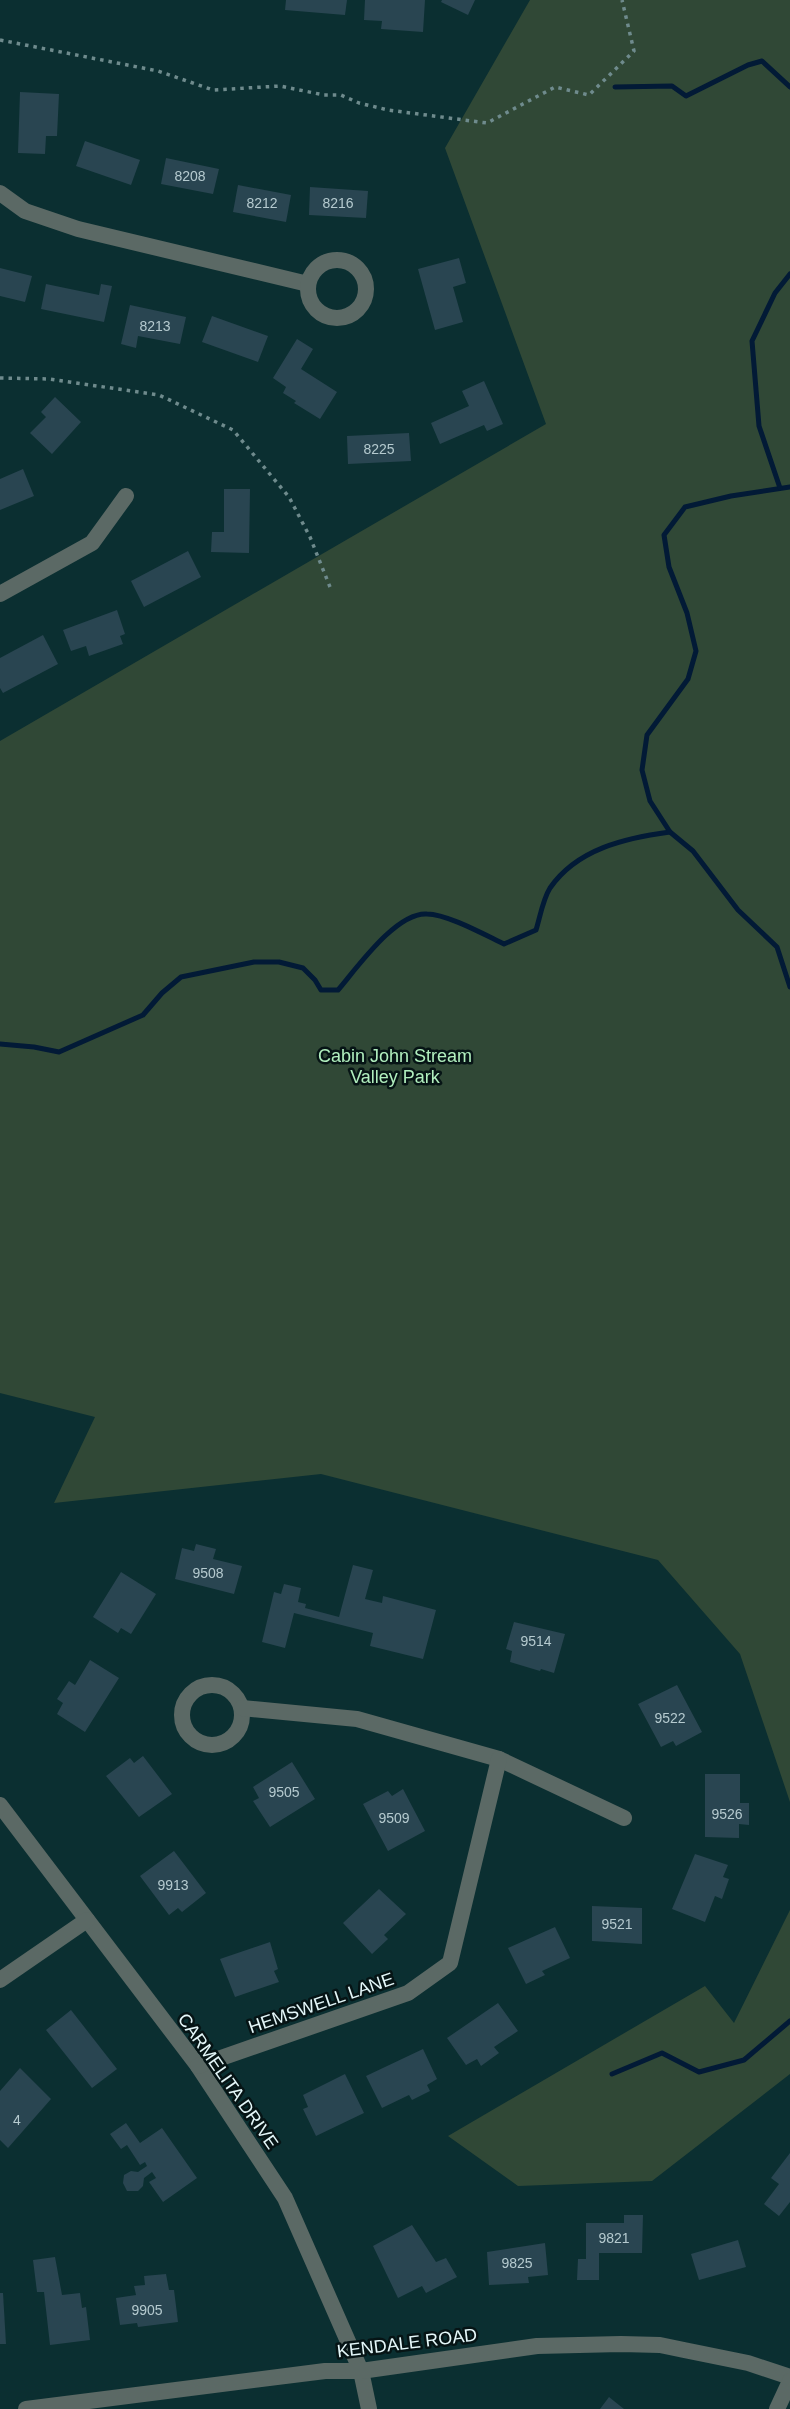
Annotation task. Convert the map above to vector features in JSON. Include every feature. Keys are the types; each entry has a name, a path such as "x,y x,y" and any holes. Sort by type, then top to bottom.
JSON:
{"street":[{"path":"0,193 24,211 78,229 309,284"},
{"path":"0,594 92,542 126,496"},
{"path":"242,1708 357,1719 499,1759 624,1818"},
{"name":"HEMSWELL LANE","path":"198,2066 408,1993 450,1962 499,1759"},
{"name":"CARMELITA DRIVE","path":"0,1805 198,2066 285,2198 361,2371 369,2409"},
{"path":"0,1980 87,1920"},
{"name":"KENDALE ROAD","path":"26,2409 325,2371 361,2371 537,2346 660,2345 748,2363 790,2379"},
{"path":"777,2409 790,2379"}],"path":[{"path":"0,40 158,71 213,90 280,86 324,95 341,95 359,103 388,110 487,123 555,87 589,94 634,51 622,0"},
{"path":"0,378 49,379 159,395 233,430 289,497 310,537 330,587"}],"green space":[{"name":"Cabin John Stream Valley Park","path":"530,0 790,0 790,1802 740,1654 658,1560 321,1474 54,1503 95,1417 0,1393 0,741 546,424 445,148"},
{"path":"790,1910 790,2074 652,2181 518,2186 448,2136 705,1986 734,2023"}],"building":[{"path":"286,0 347,0 345,15 285,10"},
{"path":"365,0 425,0 423,32 381,29 382,21 364,20"},
{"path":"475,0 468,15 441,2"},
{"path":"20,92 59,94 57,136 46,136 45,154 18,153"},
{"path":"85,141 140,160 131,185 76,166"},
{"path":"166,158 219,169 213,194 161,184"},
{"path":"238,185 291,195 286,222 233,212"},
{"path":"310,187 368,191 366,218 309,215"},
{"path":"459,258 466,283 453,287 463,322 435,330 418,269"},
{"path":"0,268 32,276 25,302 0,296"},
{"path":"46,284 99,295 101,284 112,286 104,322 41,309"},
{"path":"130,305 186,317 180,344 138,336 136,348 121,344"},
{"path":"212,316 268,336 258,362 202,342"},
{"path":"297,339 313,349 301,369 337,392 320,419 294,403 296,401 283,393 286,387 273,378"},
{"path":"484,381 503,424 487,431 484,425 440,444 431,423 469,406 462,391"},
{"path":"55,397 81,422 52,454 30,433 46,417 41,412"},
{"path":"409,433 411,461 348,464 347,436"},
{"path":"23,469 34,496 0,510 0,479"},
{"path":"224,489 250,489 249,553 211,552 212,532 224,532"},
{"path":"188,551 201,577 144,607 131,581"},
{"path":"117,610 125,634 120,636 123,644 89,656 86,646 71,651 63,630"},
{"path":"43,635 58,664 3,693 0,688 0,658"},
{"path":"196,1544 216,1549 213,1559 242,1566 234,1594 175,1579 182,1548 194,1551"},
{"path":"353,1565 373,1570 365,1599 382,1603 383,1596 436,1610 423,1659 370,1646 373,1633 294,1613 285,1648 262,1642 274,1592 281,1594 284,1584 301,1588 298,1602 306,1604 305,1608 339,1617"},
{"path":"121,1572 156,1594 131,1634 121,1628 118,1633 93,1617"},
{"path":"514,1622 565,1634 554,1673 510,1662 512,1651 506,1649"},
{"path":"90,1660 119,1678 85,1732 57,1714 63,1703 57,1699 69,1681 75,1685"},
{"path":"677,1685 702,1732 676,1746 673,1741 661,1747 638,1704"},
{"path":"143,1756 172,1794 139,1817 106,1776 130,1758 134,1763"},
{"path":"292,1762 315,1799 270,1827 253,1801 259,1798 253,1787"},
{"path":"705,1774 740,1774 740,1803 749,1803 749,1825 739,1824 739,1838 705,1837"},
{"path":"403,1789 425,1831 388,1851 363,1804 388,1791 392,1796"},
{"path":"174,1851 206,1893 182,1912 178,1908 169,1915 140,1876"},
{"path":"695,1854 728,1865 723,1877 729,1879 722,1899 715,1896 705,1922 672,1909"},
{"path":"379,1889 406,1914 384,1935 388,1939 372,1954 343,1923"},
{"path":"592,1906 642,1908 642,1944 592,1941"},
{"path":"555,1927 570,1958 542,1971 545,1975 526,1984 508,1948"},
{"path":"270,1942 278,1969 274,1971 279,1982 235,1997 220,1959"},
{"path":"498,2003 518,2031 494,2047 499,2053 481,2066 477,2059 466,2065 447,2038"},
{"path":"71,2010 117,2069 92,2088 46,2030"},
{"path":"423,2049 437,2079 427,2085 430,2091 412,2100 409,2095 382,2108 366,2076"},
{"path":"20,2068 51,2099 8,2148 0,2140 0,2091"},
{"path":"345,2074 364,2113 316,2136 303,2109 308,2107 303,2095"},
{"path":"126,2123 140,2143 162,2128 197,2178 163,2202 149,2182 156,2178 152,2172 144,2178 143,2186 138,2191 127,2191 123,2183 124,2175 131,2171 138,2172 147,2166 145,2162 140,2165 127,2145 121,2149 110,2134"},
{"path":"790,2153 790,2202 779,2216 764,2204 779,2184 771,2178"},
{"path":"624,2215 643,2215 642,2253 599,2253 599,2280 577,2280 578,2259 586,2259 586,2223 624,2223"},
{"path":"412,2225 436,2262 446,2258 457,2277 426,2293 422,2286 398,2298 373,2246"},
{"path":"738,2240 746,2267 699,2280 691,2254"},
{"path":"545,2243 548,2275 528,2277 529,2283 489,2285 487,2252"},
{"path":"55,2257 62,2295 80,2293 82,2308 86,2307 90,2340 50,2345 44,2292 37,2292 33,2260"},
{"path":"166,2274 169,2290 174,2290 178,2322 138,2327 137,2323 120,2325 116,2298 136,2295 134,2286 145,2285 144,2276"},
{"path":"0,2293 3,2293 6,2344 0,2344"},
{"path":"609,2397 624,2409 600,2409"}],"waterway":[{"path":"615,87 672,86 686,96 748,65 762,61 790,87"},
{"path":"780,488 759,426 752,341 775,293 790,274"},
{"path":"790,487 731,496 685,507 664,535 669,567 687,613 696,651 688,679 647,735 642,770 650,801 670,832 693,851 738,910 777,947 790,987"},
{"path":"0,1044 59,1052 143,1015 162,993 181,977 254,962 279,962 303,968 321,990 338,990 390,931 415,916 427,914 445,917 504,944 536,930 550,888 574,864 619,842 670,832"},
{"path":"612,2074 662,2053 699,2072 744,2060 790,2021"}]}
